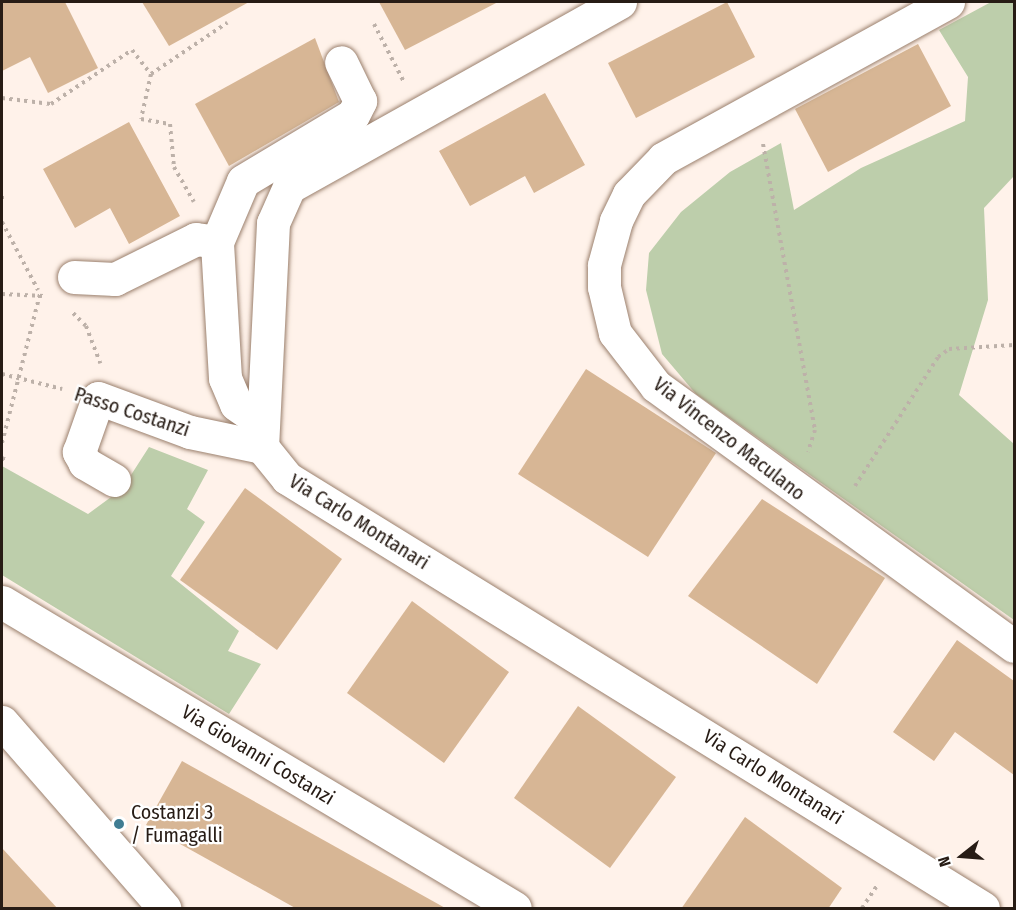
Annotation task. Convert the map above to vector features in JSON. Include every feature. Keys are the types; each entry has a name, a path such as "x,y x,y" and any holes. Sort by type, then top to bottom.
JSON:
{"street":[{"path":"261,434 273,223 282,198 298,178 620,2"},
{"name":"Via Vincenzo Maculano","path":"948,2 663,159 629,194 616,221 604,266 604,287 615,333 656,386 1014,646"},
{"path":"70,292 115,279 196,239 217,242 243,181 354,115 360,101 341,62"},
{"name":"Via Carlo Montanari","path":"217,242 225,378 236,404 261,434 286,478 983,909"},
{"path":"98,398 79,452 85,463 114,480"},
{"name":"Passo Costanzi","path":"98,398 190,432 261,434"},
{"name":"Via Giovanni Costanzi","path":"2,602 515,909"},
{"path":"2,722 164,909"}],"path":[{"path":"217,242 174,167 170,124 141,119 151,74 227,23"},
{"path":"374,24 420,111"},
{"path":"2,98 51,104 132,50 151,74"},
{"path":"760,131 815,430 805,460"},
{"path":"2,196 2,201"},
{"path":"2,222 40,294 2,443"},
{"path":"70,292 99,351 98,398"},
{"path":"2,294 40,294 49,298"},
{"path":"848,496 938,357 950,349 1014,345"},
{"name":"Passo Costanzi","path":"2,374 98,398"}],"green space":[{"path":"991,2 1014,2 1014,176 984,208 988,300 959,395 1014,444 1014,620 696,394 662,354 646,290 649,253 681,212 730,172 781,143 794,210 861,168 965,121 968,77 939,30"},
{"path":"149,447 208,470 187,509 205,522 171,576 239,631 228,651 261,664 229,714 2,575 2,466 88,514 122,489"}],"building":[{"path":"2,2 65,2 98,68 48,93 30,57 2,71"},
{"path":"142,2 249,2 169,46"},
{"path":"379,2 498,2 405,50"},
{"path":"727,2 755,57 636,118 608,63"},
{"path":"315,38 339,102 229,166 195,104"},
{"path":"918,44 951,106 828,172 795,109"},
{"path":"545,93 585,165 534,193 525,176 470,206 439,151"},
{"path":"129,122 180,216 129,244 110,208 75,228 43,169"},
{"path":"586,369 716,453 648,557 518,474"},
{"path":"245,488 342,559 277,650 180,580"},
{"path":"762,499 885,578 817,684 688,596"},
{"path":"412,601 509,672 444,763 347,693"},
{"path":"957,640 1014,681 1014,775 955,732 934,761 893,732"},
{"path":"578,706 676,777 610,868 514,798"},
{"path":"182,761 447,909 297,909 146,825"},
{"path":"745,817 842,888 828,909 681,909"},
{"path":"2,848 58,909 2,909"}],"place":[{"name":"Costanzi 3 / Fumagalli","path":"119,824"}]}
